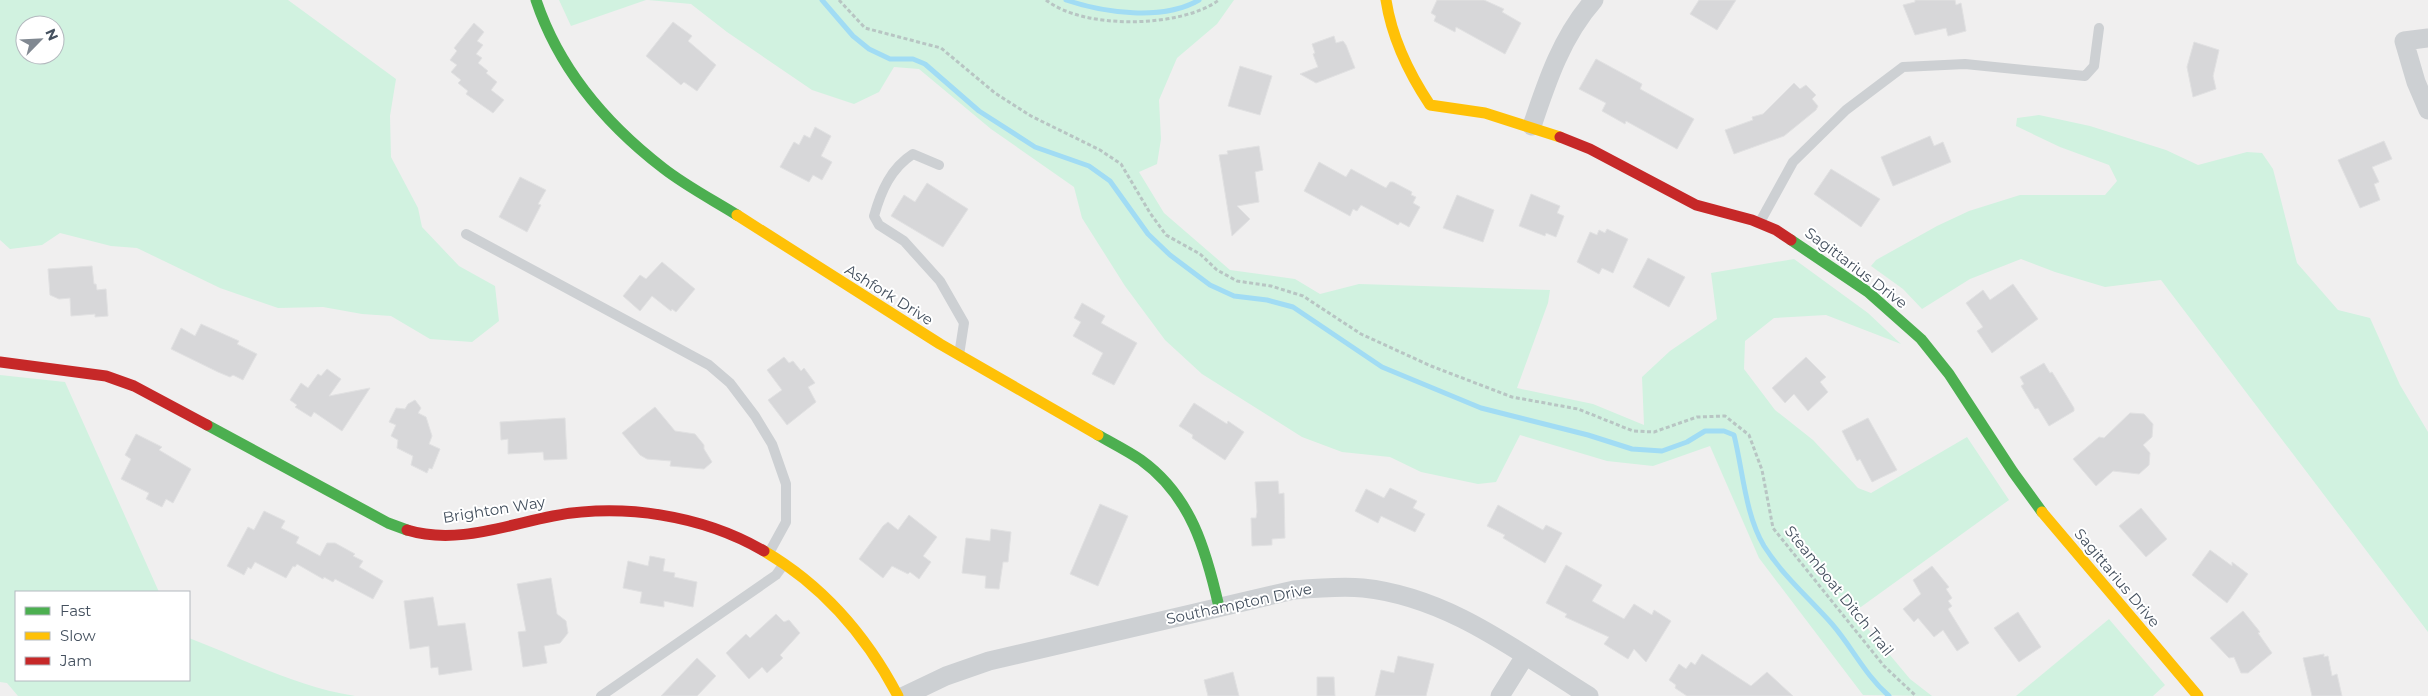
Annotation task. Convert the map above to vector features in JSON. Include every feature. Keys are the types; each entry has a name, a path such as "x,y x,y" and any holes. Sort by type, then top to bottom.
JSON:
{"street":[{"name":"Ashfork Drive","path":"536,0 543,23 583,88 608,119 634,144 688,185 959,356 1141,460 1160,475 1176,492 1191,514 1202,540 1219,607"},
{"name":"Sagittarius Drive","path":"1386,0 1392,34 1402,60 1414,83 1430,105 1486,113 1532,126 1590,150 1696,205 1759,223 1795,241 1868,292 1895,314 1921,339 1949,374 2013,472 2049,522 2198,696"},
{"path":"1532,126 1552,67 1568,37 1594,0"},
{"path":"2428,38 2404,41 2416,82 2428,110"},
{"name":"Brighton Way","path":"0,362 106,376 134,386 388,524 410,531 432,535 459,534 570,513 606,510 644,512 679,518 716,529 785,563 816,588 843,613 866,642 898,696"},
{"name":"Southampton Drive","path":"904,696 946,676 989,660 1294,590 1329,587 1378,591 1427,602 1460,616 1588,696"},
{"path":"1500,696 1525,656"}],"lane":[{"path":"1759,223 1793,162 1846,110 1904,66 1965,64 2085,76 2094,66 2099,28"},
{"path":"939,165 913,154 900,162 881,191 874,216 879,225 904,242 940,281 964,322 959,356"},
{"path":"466,234 709,365 730,383 755,416 772,444 786,484 786,522 769,554"},
{"path":"601,696 776,575 785,563"}],"path":[{"name":"Steamboat Ditch Trail","path":"838,0 865,28 941,48 995,93 1031,116 1100,150 1121,164 1150,213 1166,235 1200,254 1217,270 1237,281 1271,286 1304,296 1361,334 1431,366 1503,394 1578,409 1633,431 1654,432 1697,417 1725,416 1749,435 1762,470 1773,528 1884,666 1916,696"},
{"path":"1046,0 1052,5 1096,19 1154,22 1206,9 1219,0"}],"green space":[{"path":"0,0 288,0 396,79 390,116 391,157 418,208 422,227 459,266 495,286 499,321 472,342 430,339 391,316 362,314 323,307 278,308 220,288 137,248 111,246 60,233 42,245 10,249 0,240"},
{"path":"559,0 646,0 571,26"},
{"path":"648,0 1234,0 1217,24 1177,58 1159,100 1161,139 1157,164 1139,172 1164,213 1230,270 1295,279 1320,294 1359,284 1550,290 1548,303 1517,388 1593,404 1644,425 1642,377 1670,351 1717,319 1711,273 1794,259 1868,313 1901,344 1826,315 1774,318 1745,341 1744,369 1775,410 1813,440 1858,488 1871,493 1967,437 2009,500 1854,612 1910,679 1932,696 1863,695 1759,558 1710,446 1653,466 1607,461 1520,435 1496,482 1478,484 1421,472 1390,457 1342,452 1302,437 1202,374 1165,340 1125,286 1082,218 1074,187 991,129 919,69 894,67 879,92 854,104 812,90 727,32 691,4"},
{"path":"2039,115 2090,126 2166,150 2198,165 2247,152 2262,153 2273,169 2297,263 2338,310 2370,318 2400,385 2428,432 2428,632 2161,280 2105,287 2055,272 2021,259 1970,279 1922,309 1903,289 1871,266 1876,260 1937,226 1969,211 2020,195 2105,195 2117,181 2109,165 2060,147 2016,126 2017,118"},
{"path":"0,375 65,382 159,591 15,591 15,681 190,681 190,638 270,672 333,692 355,696 18,696 7,683 0,682"},
{"path":"2109,619 2165,685 2153,696 2016,696"}],"building":[{"path":"1437,0 1484,0 1504,9 1502,12 1521,23 1505,54 1456,27 1455,32 1434,21 1436,16 1431,13"},
{"path":"1699,0 1736,0 1717,30 1690,14"},
{"path":"1915,0 1955,0 1956,5 1961,3 1966,31 1948,36 1946,28 1915,35 1903,5 1915,2"},
{"path":"673,22 692,36 688,41 716,65 697,91 684,82 681,85 646,56"},
{"path":"474,23 484,32 477,41 483,45 476,54 482,58 478,63 497,82 491,90 504,100 493,113 466,94 468,91 458,83 461,80 451,72 457,65 450,60 457,51 454,48"},
{"path":"1334,36 1336,43 1343,41 1346,45 1355,68 1316,83 1300,74 1318,67 1313,54 1315,53 1312,44"},
{"path":"2194,42 2219,50 2213,76 2216,89 2193,97 2187,67"},
{"path":"1596,59 1642,84 1640,89 1694,119 1677,149 1626,121 1625,124 1602,111 1606,103 1579,89"},
{"path":"1240,66 1272,76 1260,115 1228,106"},
{"path":"1794,83 1800,89 1806,85 1816,95 1812,99 1818,106 1816,110 1784,136 1734,154 1725,130 1753,120 1752,117 1763,114"},
{"path":"815,127 831,136 821,156 832,162 822,180 813,175 809,182 780,167 794,142 799,145 804,135 810,138"},
{"path":"1930,136 1934,146 1943,142 1951,162 1893,186 1881,157"},
{"path":"2384,141 2392,159 2372,167 2379,182 2374,184 2380,200 2360,208 2338,160"},
{"path":"1259,146 1263,170 1255,172 1259,202 1237,206 1250,219 1232,236 1219,155 1228,154 1227,151"},
{"path":"1319,162 1346,177 1351,169 1386,188 1390,182 1393,182 1412,192 1411,195 1416,197 1413,203 1420,207 1409,227 1400,222 1398,225 1361,205 1357,211 1353,209 1350,216 1304,191"},
{"path":"1831,169 1880,199 1861,227 1814,194"},
{"path":"520,177 546,190 538,204 541,205 527,232 499,217"},
{"path":"927,183 968,209 943,247 891,216 904,195 915,202"},
{"path":"1531,194 1560,206 1557,213 1564,216 1556,237 1546,233 1545,236 1519,226"},
{"path":"1457,195 1494,210 1483,242 1443,228"},
{"path":"1607,229 1628,239 1613,273 1602,268 1599,274 1577,262 1590,232 1597,235 1599,230 1605,233"},
{"path":"1648,258 1685,277 1669,307 1633,287"},
{"path":"662,262 695,289 676,312 672,309 671,311 652,296 640,311 623,296 640,275 646,279"},
{"path":"92,266 94,284 96,284 97,290 106,289 108,316 95,317 95,314 71,316 70,298 59,299 50,295 48,269"},
{"path":"2013,284 2038,319 1992,353 1977,331 1983,327 1966,303 1983,290 1990,300"},
{"path":"1082,303 1105,316 1101,323 1137,343 1114,385 1092,374 1103,353 1073,336 1081,322 1074,318"},
{"path":"201,324 239,341 237,344 257,354 243,380 233,375 230,377 218,372 171,349 181,328 195,336"},
{"path":"784,357 789,363 793,361 801,371 804,368 815,383 808,387 816,402 787,425 768,400 782,390 767,370"},
{"path":"1806,357 1826,377 1820,382 1828,392 1808,411 1794,394 1785,403 1772,388"},
{"path":"2044,363 2050,373 2052,372 2074,408 2074,411 2049,426 2038,408 2035,409 2021,386 2024,384 2020,377"},
{"path":"327,369 341,379 329,396 370,388 342,431 314,412 311,417 295,407 297,405 290,400 301,383 308,388 318,374 321,376"},
{"path":"415,400 421,408 418,413 426,417 432,436 429,444 440,449 432,469 429,468 427,473 411,465 413,456 397,448 398,440 391,436 396,425 389,422 396,408 405,409 408,404"},
{"path":"1194,403 1227,424 1228,421 1244,432 1225,460 1192,438 1193,435 1179,426"},
{"path":"655,407 675,431 695,434 704,445 704,449 712,462 704,469 670,466 671,461 647,459 640,455 622,433"},
{"path":"2130,413 2144,414 2153,424 2152,437 2143,445 2150,453 2149,465 2139,474 2113,471 2096,486 2073,459 2099,437 2104,438"},
{"path":"565,418 567,459 544,460 543,452 508,454 508,439 501,440 500,422"},
{"path":"1868,418 1897,470 1872,482 1860,459 1857,461 1842,431"},
{"path":"136,434 162,447 159,450 191,469 173,503 166,499 162,507 146,499 149,493 121,479 131,459 125,455"},
{"path":"1278,481 1279,494 1284,493 1285,538 1272,539 1272,545 1252,546 1251,518 1256,518 1257,512 1255,482"},
{"path":"1390,488 1417,501 1413,508 1425,514 1415,532 1381,516 1378,523 1355,511 1366,489 1384,498"},
{"path":"1100,504 1128,516 1098,586 1070,574"},
{"path":"1498,505 1543,530 1546,525 1562,533 1545,563 1503,538 1505,535 1487,526"},
{"path":"2141,508 2167,539 2146,557 2119,526"},
{"path":"264,511 285,521 281,528 299,537 296,543 320,556 327,543 335,543 355,554 353,556 363,561 359,567 383,581 373,599 335,579 333,582 324,577 323,579 297,564 295,567 293,566 286,578 255,562 251,569 248,567 244,575 227,566 248,527 254,530"},
{"path":"909,515 937,537 923,556 931,562 919,579 910,572 908,574 892,566 883,578 859,559 883,526 888,522 898,530"},
{"path":"991,529 1011,532 1008,562 1003,562 999,589 985,588 986,576 962,573 966,538 990,541"},
{"path":"2210,550 2232,566 2232,562 2248,574 2227,603 2192,575"},
{"path":"650,556 665,559 663,571 675,573 674,577 697,582 693,607 664,601 664,607 640,603 642,592 623,588 628,561 648,566"},
{"path":"1566,565 1602,585 1592,601 1624,619 1634,604 1652,615 1654,610 1671,621 1646,662 1634,649 1628,659 1604,644 1609,637 1565,617 1567,614 1546,603"},
{"path":"1932,566 1949,587 1946,589 1952,598 1948,601 1952,606 1948,609 1969,643 1957,651 1943,630 1934,637 1918,618 1914,622 1903,609 1921,594 1913,580"},
{"path":"551,578 557,614 566,621 568,633 560,643 544,646 547,663 523,667 518,632 526,631 517,584"},
{"path":"433,597 438,626 465,623 472,670 439,675 438,667 431,668 429,646 410,649 404,601"},
{"path":"2243,611 2260,632 2258,633 2272,653 2248,673 2241,673 2234,657 2229,658 2210,638"},
{"path":"2018,612 2041,647 2019,662 1994,628"},
{"path":"776,614 784,622 789,620 800,633 780,655 783,658 767,673 762,667 749,679 726,653 746,634 750,638"},
{"path":"1702,654 1751,686 1767,672 1793,696 1687,696 1675,688 1676,685 1669,680 1679,664 1686,669 1691,662 1695,665"},
{"path":"2324,654 2324,657 2328,656 2332,676 2337,674 2342,696 2312,696 2303,658"},
{"path":"1398,656 1434,664 1426,696 1375,696 1381,670 1394,673"},
{"path":"697,658 716,676 697,696 661,696"},
{"path":"1233,672 1239,696 1208,696 1204,680"},
{"path":"1317,677 1334,677 1335,696 1317,696"}],"waterway":[{"path":"822,0 853,36 869,49 890,59 913,59 925,64 979,111 1035,147 1089,166 1110,181 1148,234 1170,255 1210,285 1234,296 1267,300 1293,307 1382,367 1481,408 1588,435 1632,449 1662,451 1687,442 1705,431 1724,431 1734,435 1749,506 1764,546 1788,577 1832,624 1880,688 1889,696"},
{"path":"1066,0 1081,5 1133,13 1168,11 1185,7 1199,0"}],"traffic: fast":[{"path":"536,0 546,25 571,72 604,114 642,151 672,175 737,215"},
{"path":"1791,240 1868,292 1921,339 1949,374 2013,472 2042,512"},
{"path":"207,425 388,523 407,530"},
{"path":"1098,435 1141,460 1158,474 1184,507 1202,545 1219,607"}],"traffic: slow":[{"path":"1386,0 1392,28 1402,55 1430,105 1485,113 1560,137"},
{"path":"737,215 940,344 1098,435"},
{"path":"2042,512 2198,696"},
{"path":"764,551 806,580 841,614 872,653 898,696"}],"traffic: jam":[{"path":"1560,137 1590,149 1696,205 1752,220 1776,230 1791,240"},
{"path":"0,362 106,376 134,386 207,425"},
{"path":"407,530 425,534 462,535 580,512 634,512 662,515 715,529 764,551"}]}
